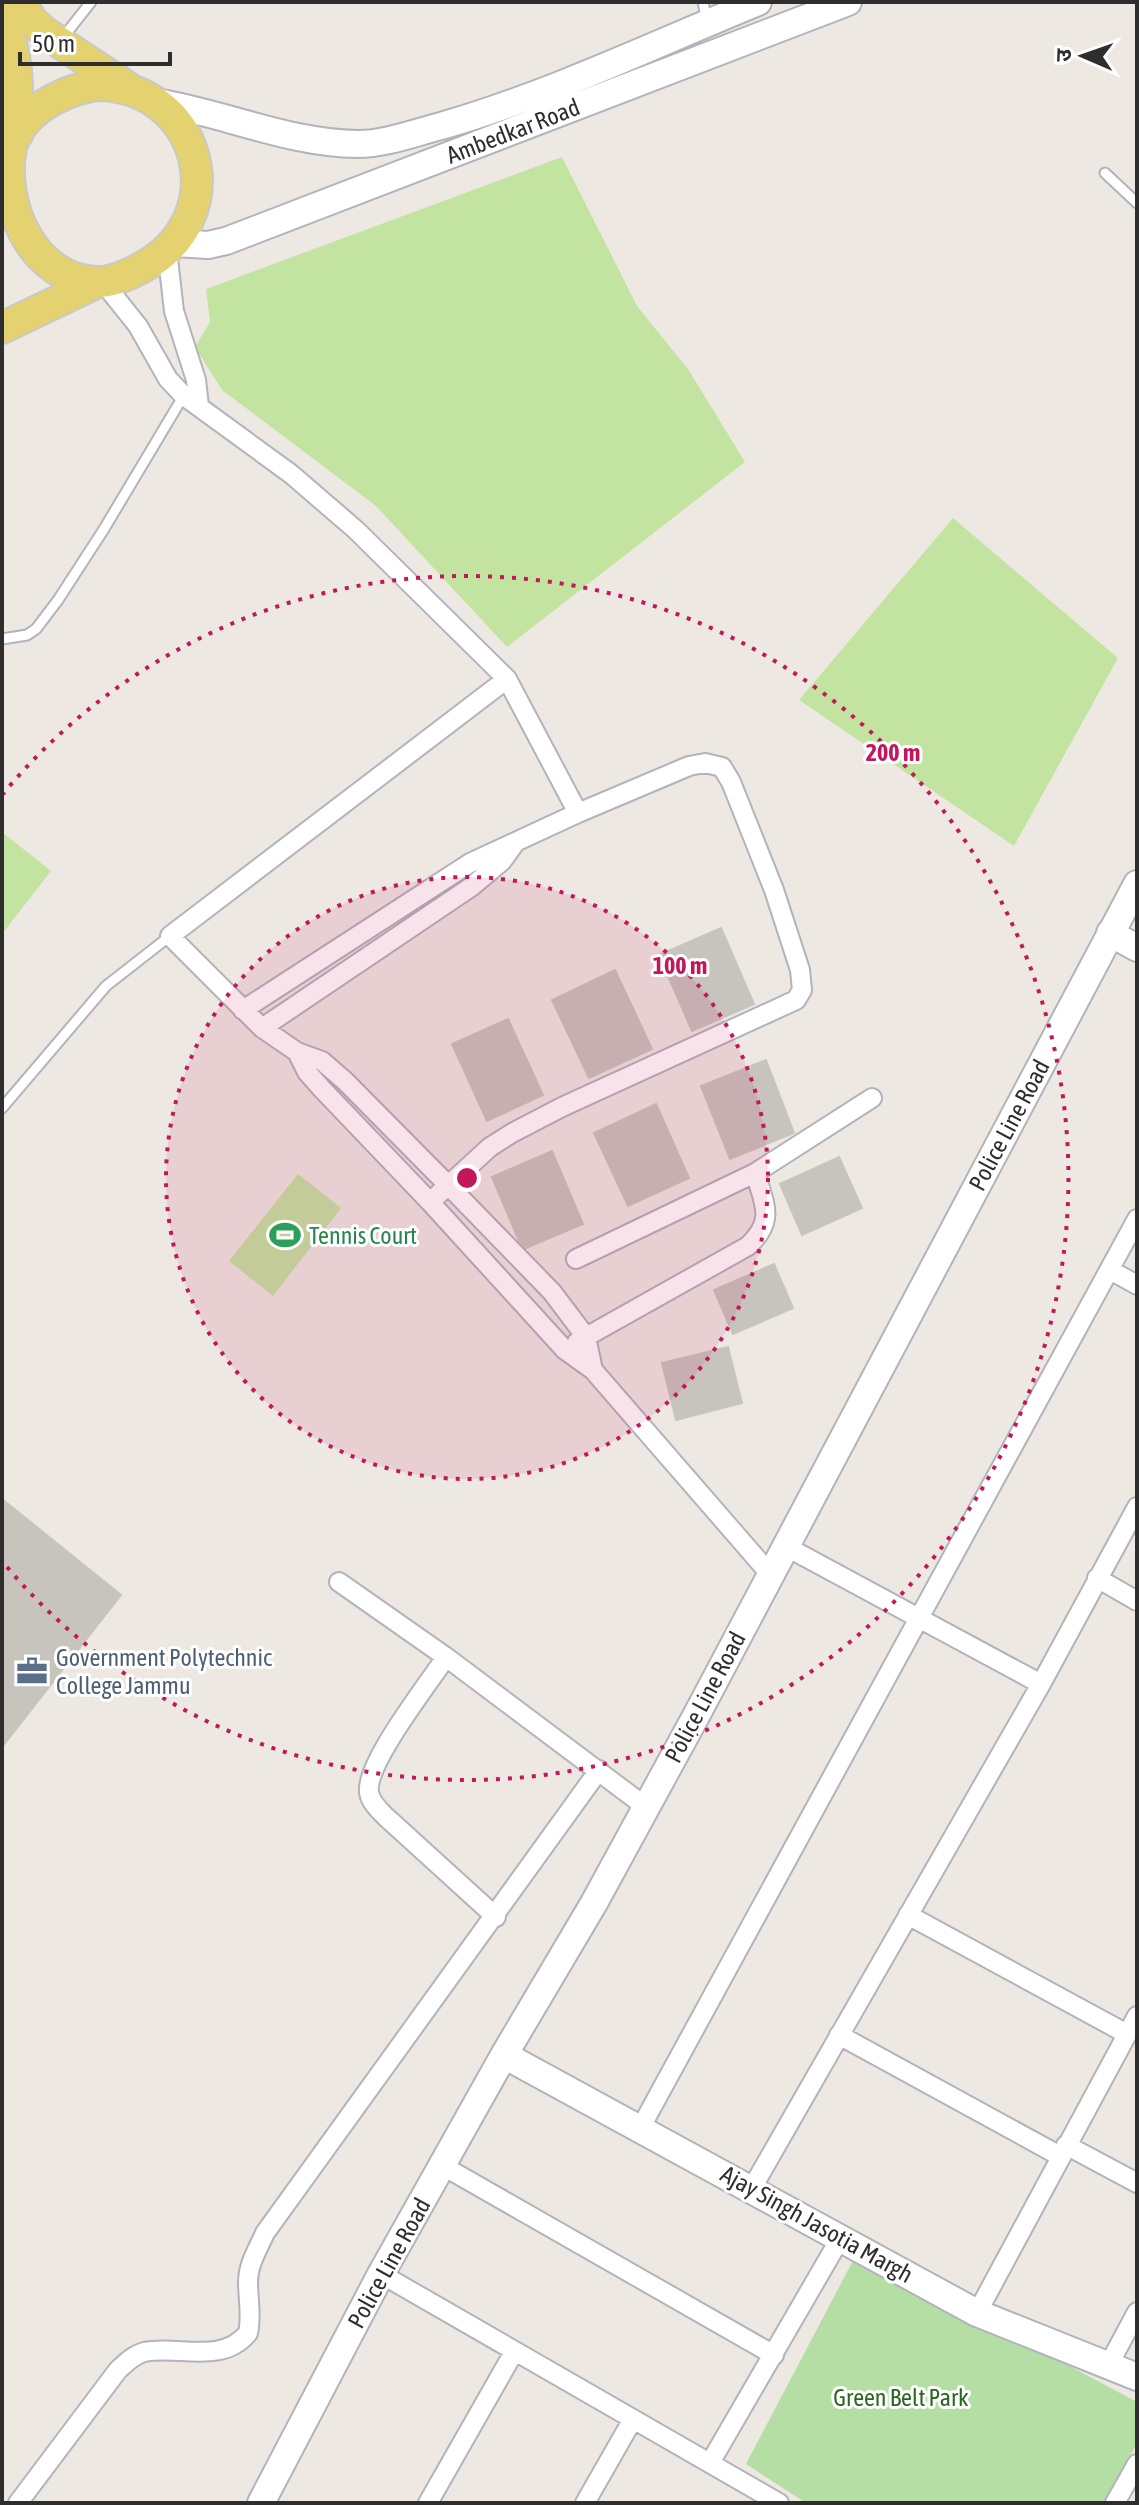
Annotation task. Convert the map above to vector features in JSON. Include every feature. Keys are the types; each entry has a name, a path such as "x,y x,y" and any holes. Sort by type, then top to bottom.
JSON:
{"main road":[{"path":"2,328 100,282 134,272 171,246 194,208 197,175 188,140 170,115 59,43 32,21 20,2"},
{"path":"10,147 46,104 67,91 95,85 195,108 288,137 361,144 403,136 491,111 705,12 758,2"},
{"name":"Ambedkar Road","path":"171,246 226,241 848,2"},
{"path":"2,19 12,45 15,65 7,187 14,221 23,237 45,262 59,272 100,282"},
{"name":"Police Line Road","path":"261,2503 381,2274 646,1807 1137,884"},
{"path":"1110,933 1137,948"},
{"name":"Ajay Singh Jasotia Margh","path":"504,2055 977,2313 1137,2377"}],"street":[{"path":"171,246 174,311 196,380 191,401"},
{"path":"100,282 138,326 168,379 191,401 291,474 356,530 507,679 578,813"},
{"path":"507,679 170,936 262,1028 297,1052 322,1061 345,1081 447,1184 552,1292 586,1337 593,1370"},
{"path":"243,1010 496,849 689,766 705,763 722,767 731,782 774,890 800,970 802,990 796,1000 512,1133 490,1147 430,1202"},
{"path":"262,1028 471,887 502,861 515,843"},
{"path":"297,1052 307,1072 322,1089 565,1350 593,1370 770,1574"},
{"path":"576,1259 755,1173 872,1098"},
{"path":"565,1350 748,1246 758,1237 765,1225 766,1214 755,1173"},
{"path":"641,2127 1137,1219"},
{"path":"1110,1270 1137,1285"},
{"path":"752,2188 1041,1684 1137,1507"},
{"path":"785,1546 1041,1684"},
{"path":"1097,1578 1137,1601"},
{"path":"339,1582 446,1657 646,1807"},
{"path":"446,1657 379,1756 369,1782 369,1792 375,1806 386,1817 496,1917"},
{"path":"18,2503 118,2370 134,2356 156,2351 216,2350 237,2344 248,2333 251,2303 249,2275 265,2233 496,1917 599,1770"},
{"path":"908,1915 1127,2034"},
{"path":"977,2313 1137,2016"},
{"path":"839,2035 1063,2150 1137,2183"},
{"path":"443,2166 774,2355"},
{"path":"710,2463 841,2237"},
{"path":"381,2274 779,2503"},
{"path":"1108,2366 1137,2312"},
{"path":"428,2503 514,2352"},
{"path":"585,2503 633,2419"},
{"path":"1115,2503 1137,2464"}],"lane":[{"path":"59,43 91,2"},
{"path":"1105,173 1137,203"},
{"path":"2,639 27,635 36,629 191,401"},
{"path":"2,1108 106,986 170,936"}],"green space":[{"path":"562,157 637,306 688,369 745,462 507,647 376,506 222,390 195,347 210,322 206,289"},
{"path":"953,518 1118,658 1014,846 799,700"},
{"path":"2,832 51,871 2,934"},
{"name":"Tennis Court","path":"298,1174 341,1208 273,1296 229,1261"},
{"name":"Green Belt Park","path":"857,2253 1137,2402 1137,2443 1104,2503 806,2503 746,2464"}],"building":[{"path":"721,928 754,1004 692,1031 659,955"},
{"path":"615,970 652,1049 589,1078 552,1000"},
{"path":"508,1019 543,1095 487,1121 452,1044"},
{"path":"766,1060 794,1133 730,1159 701,1086"},
{"path":"656,1104 689,1178 628,1206 594,1133"},
{"path":"552,1151 583,1224 526,1248 519,1241 492,1177"},
{"path":"839,1157 862,1208 802,1235 780,1184"},
{"path":"774,1264 793,1308 733,1334 714,1290"},
{"path":"728,1347 742,1403 676,1420 662,1363"},
{"name":"Government Polytechnic College Jammu","path":"2,1499 121,1595 2,1747"}],"place":[{"name":"Tennis Court","path":"285,1235"},
{"name":"Government Polytechnic College Jammu","path":"32,1671"}]}
